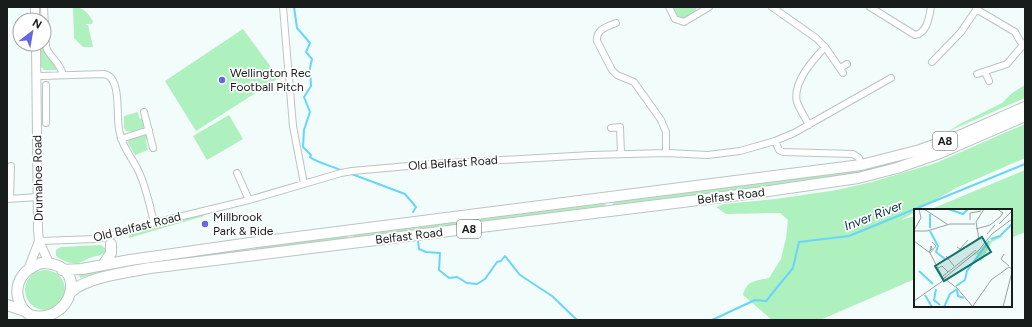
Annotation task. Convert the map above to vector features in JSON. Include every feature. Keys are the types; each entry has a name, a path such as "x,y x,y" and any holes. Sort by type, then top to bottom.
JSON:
{"highway":[{"name":"A8","path":"861,165 920,150 959,136 1025,107"},
{"name":"Belfast Road","path":"71,292 76,287 87,282 150,268 762,192 858,178 897,168 940,153 1025,116"},
{"name":"Belfast Road","path":"62,270 82,269 250,243 861,165"},
{"path":"103,265 111,253 110,240"},
{"path":"7,290 19,281 28,270 40,263 49,263 62,270 70,284 70,301 65,310 52,318 42,319 30,315 20,304 17,297 19,281"},
{"path":"7,305 25,310"}],"main road":[{"name":"Drumahoe Road","path":"28,270 39,241 36,52"},
{"name":"Drumahoe Road","path":"39,241 49,263"}],"street":[{"path":"44,7 46,48 61,66 63,74"},
{"path":"283,7 293,126 298,159 304,184"},
{"path":"668,7 676,19 684,22 701,9 709,7"},
{"path":"772,7 816,38 825,47 842,71 847,64"},
{"path":"870,7 915,35 922,32 928,23 931,7"},
{"path":"936,61 961,32 977,8 1015,32 1024,45 1007,64 977,74"},
{"path":"616,23 599,31 596,36 597,41 612,70 617,75 634,82 661,120 666,132 666,153"},
{"path":"809,125 798,102 796,95 797,90 807,69 825,47"},
{"path":"985,72 989,81"},
{"path":"37,75 104,74 112,78 117,98 118,126 121,139 124,148 141,178 154,223"},
{"name":"Old Belfast Road","path":"39,241 110,240 154,223 249,200 352,171 435,163 621,154 666,153 708,155 740,151 775,141 809,125 891,78"},
{"name":"Drumahoe Road","path":"46,85 46,123"},
{"path":"144,112 153,148"},
{"path":"36,115 46,116"},
{"path":"611,128 620,127 621,154"},
{"path":"121,139 149,130"},
{"path":"775,141 779,150 783,152 853,154 859,158 861,165"},
{"path":"11,166 9,174 9,199 38,197"},
{"path":"237,173 249,200"}],"green space":[{"path":"73,7 80,8 85,11 93,21 92,24 86,25 88,25 93,47 83,47 74,38"},
{"path":"672,7 697,7 692,14 683,19 678,17"},
{"name":"Wellington Rec Football Pitch","path":"243,29 279,78 196,131 165,81"},
{"path":"40,52 49,52 57,67 56,70 44,70 41,67"},
{"path":"1025,85 1025,98 947,132 1002,103 1012,93"},
{"path":"138,112 139,118 143,119 145,127 133,132 126,131 124,128 124,116"},
{"path":"229,115 243,139 207,160 193,136"},
{"path":"1025,124 1025,158 956,188 920,209 914,209 914,213 901,220 914,216 914,279 820,320 772,320 743,295 747,286 753,282 769,278 781,259 786,238 788,220 780,213 726,214 716,207 724,204 776,199 837,190 872,182 936,163"},
{"path":"147,134 150,137 146,140 148,150 135,155 128,143 129,139"},
{"path":"866,168 867,172 841,177 614,207 612,206 614,201"},
{"path":"1025,170 1025,232 1012,238 1012,209 931,209"},
{"path":"603,203 606,205 605,208 355,240 353,237 355,233"},
{"path":"203,214 204,216 129,238 129,235"},
{"path":"347,235 348,239 257,251 255,249 258,246"},
{"path":"101,245 106,249 105,253 77,263 69,263 56,256 56,250 61,247"},
{"path":"249,248 249,252 135,266 135,264"},
{"path":"121,266 120,269 80,278 79,274"},
{"path":"49,270 56,273 62,279 65,290 64,298 56,307 49,310 41,310 34,307 26,298 25,286 28,279 37,271"}],"waterway":[{"path":"294,7 297,28 310,43 306,52 312,59 310,68 311,86 304,97 310,112 304,130 303,147 313,159 343,171"},
{"name":"Inver River","path":"915,209 1025,164"},
{"path":"349,173 405,194 416,207 413,212"},
{"name":"Inver River","path":"712,320 755,300 766,301 793,268 799,242 849,236 914,209"},
{"path":"418,241 419,249 426,252 440,253 439,270 449,278 457,277 467,283 477,284 485,279 497,262 501,261 505,256 520,275 552,296 577,320"}],"place":[{"name":"Wellington Rec Football Pitch","path":"222,80"},
{"name":"Millbrook Park & Ride","path":"205,224"}]}
